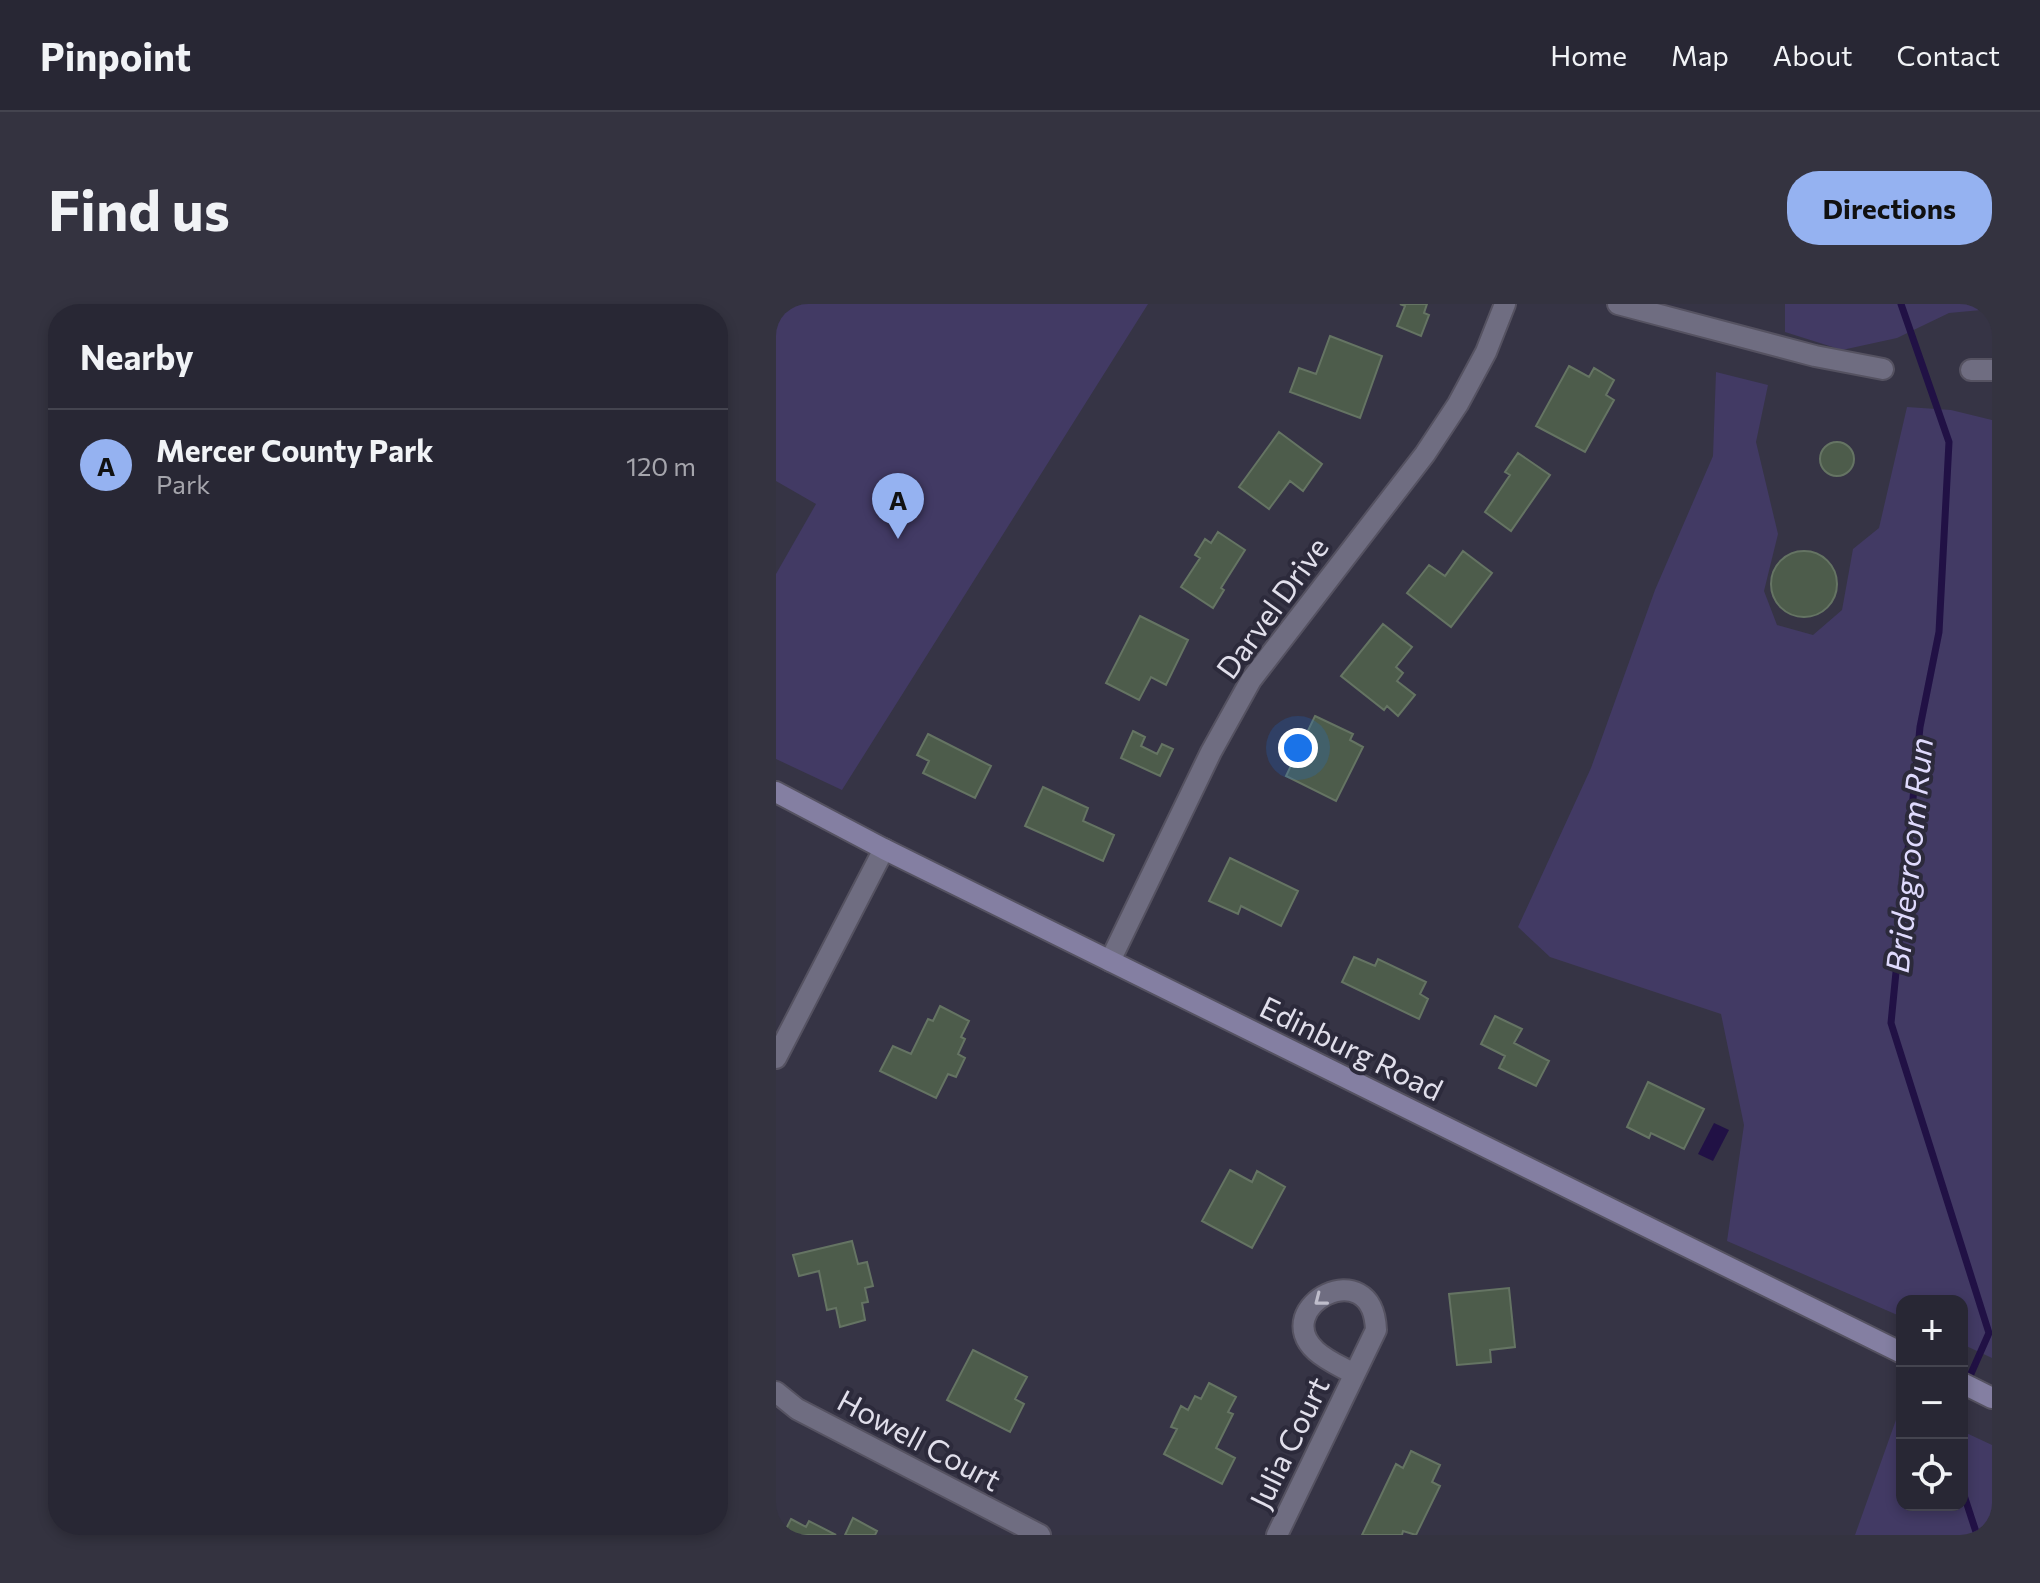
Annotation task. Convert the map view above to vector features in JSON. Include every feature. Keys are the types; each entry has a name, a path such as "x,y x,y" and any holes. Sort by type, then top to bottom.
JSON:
{"main road":[{"name":"Edinburg Road","path":"776,792 884,849 1896,1350"},
{"path":"1968,1386 1986,1395"}],"street":[{"name":"Darvel Drive","path":"1110,961 1211,752 1251,680 1434,441 1486,352 1505,304"},
{"path":"1618,304 1815,356 1883,369"},
{"path":"776,1058 884,849"},
{"name":"Julia Court","path":"1277,1535 1354,1374"},
{"name":"Howell Court","path":"776,1392 811,1416 1040,1535"}],"shaded area":[{"path":"776,304 1148,304 842,790 776,759 776,574 816,504 776,481"},
{"path":"1785,304 1992,304 1992,309 1949,313 1897,338 1842,350 1785,332"},
{"path":"1716,372 1768,385 1756,442 1778,534 1764,591 1777,625 1813,635 1842,610 1853,549 1879,528 1907,407 1951,410 1992,420 1992,1358 1968,1347 1968,1295 1896,1295 1896,1314 1727,1241 1744,1125 1721,1014 1550,957 1518,927 1591,768 1655,590 1713,456"},
{"path":"1714,1123 1729,1130 1713,1161 1698,1154"},
{"path":"1896,1420 1896,1511 1968,1511 1968,1434 1992,1445 1992,1535 1855,1535"}],"building":[{"path":"1400,304 1427,304 1424,313 1429,315 1421,336 1397,326 1405,306"},
{"path":"1330,336 1382,356 1360,418 1290,392 1299,368 1316,374"},
{"path":"1569,366 1589,377 1594,368 1614,380 1606,395 1614,400 1585,452 1536,426"},
{"path":"1279,432 1322,464 1303,491 1290,481 1269,509 1239,487"},
{"path":"1837,442 1849,447 1854,459 1849,471 1837,476 1825,471 1820,459 1825,447"},
{"path":"1518,453 1550,475 1511,531 1485,512 1510,475 1505,472"},
{"path":"1218,532 1245,550 1221,588 1224,590 1213,608 1181,587 1200,558 1195,555 1205,539 1211,543"},
{"path":"1463,551 1492,573 1451,627 1407,593 1429,565 1445,576"},
{"path":"1798,551 1810,551 1822,556 1832,566 1837,584 1835,597 1822,612 1810,617 1798,617 1786,612 1776,602 1771,590 1771,578 1776,566 1786,556"},
{"path":"1140,616 1188,640 1166,685 1151,677 1139,700 1106,683"},
{"path":"1383,624 1412,647 1396,667 1403,673 1397,681 1415,695 1398,716 1387,706 1384,710 1341,676"},
{"path":"1315,716 1353,734 1350,740 1363,747 1336,801 1286,776"},
{"path":"1133,731 1145,737 1141,746 1157,754 1162,744 1173,749 1160,776 1121,758"},
{"path":"928,734 991,766 975,798 923,773 929,761 917,755"},
{"path":"1043,787 1088,808 1083,821 1114,835 1103,861 1025,826"},
{"path":"1230,858 1298,891 1281,926 1241,906 1238,914 1209,901"},
{"path":"1354,957 1375,966 1378,959 1426,982 1420,994 1428,999 1419,1019 1342,982"},
{"path":"940,1006 969,1021 961,1037 965,1039 958,1054 965,1058 956,1077 948,1074 936,1098 880,1071 893,1046 911,1054 928,1019 933,1021"},
{"path":"1495,1016 1522,1029 1514,1043 1549,1061 1536,1086 1499,1068 1505,1056 1481,1044"},
{"path":"1648,1082 1704,1109 1684,1149 1651,1133 1649,1138 1627,1127"},
{"path":"1230,1170 1252,1182 1257,1171 1285,1187 1252,1248 1202,1221"},
{"path":"852,1241 858,1264 867,1262 873,1286 865,1288 868,1302 862,1303 865,1320 840,1327 836,1308 827,1310 819,1271 799,1276 793,1255"},
{"path":"1509,1288 1515,1347 1490,1350 1491,1362 1457,1365 1449,1294"},
{"path":"973,1350 1027,1377 1015,1399 1024,1404 1010,1432 947,1400"},
{"path":"1209,1383 1236,1397 1228,1412 1233,1414 1216,1448 1235,1458 1222,1484 1164,1454 1177,1429 1171,1427 1181,1406 1188,1410 1195,1396 1201,1399"},
{"path":"1411,1451 1440,1465 1432,1482 1440,1486 1416,1535 1403,1531 1402,1535 1362,1535 1396,1464 1403,1468"},
{"path":"853,1518 877,1531 875,1535 845,1535"},
{"path":"791,1519 806,1527 809,1521 836,1535 783,1535"}],"waterway":[{"name":"Bridegroom Run","path":"1901,304 1949,442 1939,632 1920,727 1891,1023 1989,1333 1968,1380"},
{"name":"Bridegroom Run","path":"1968,1507 1977,1535"}],"place":[{"name":"Mercer County Park","path":"898,539"}]}
